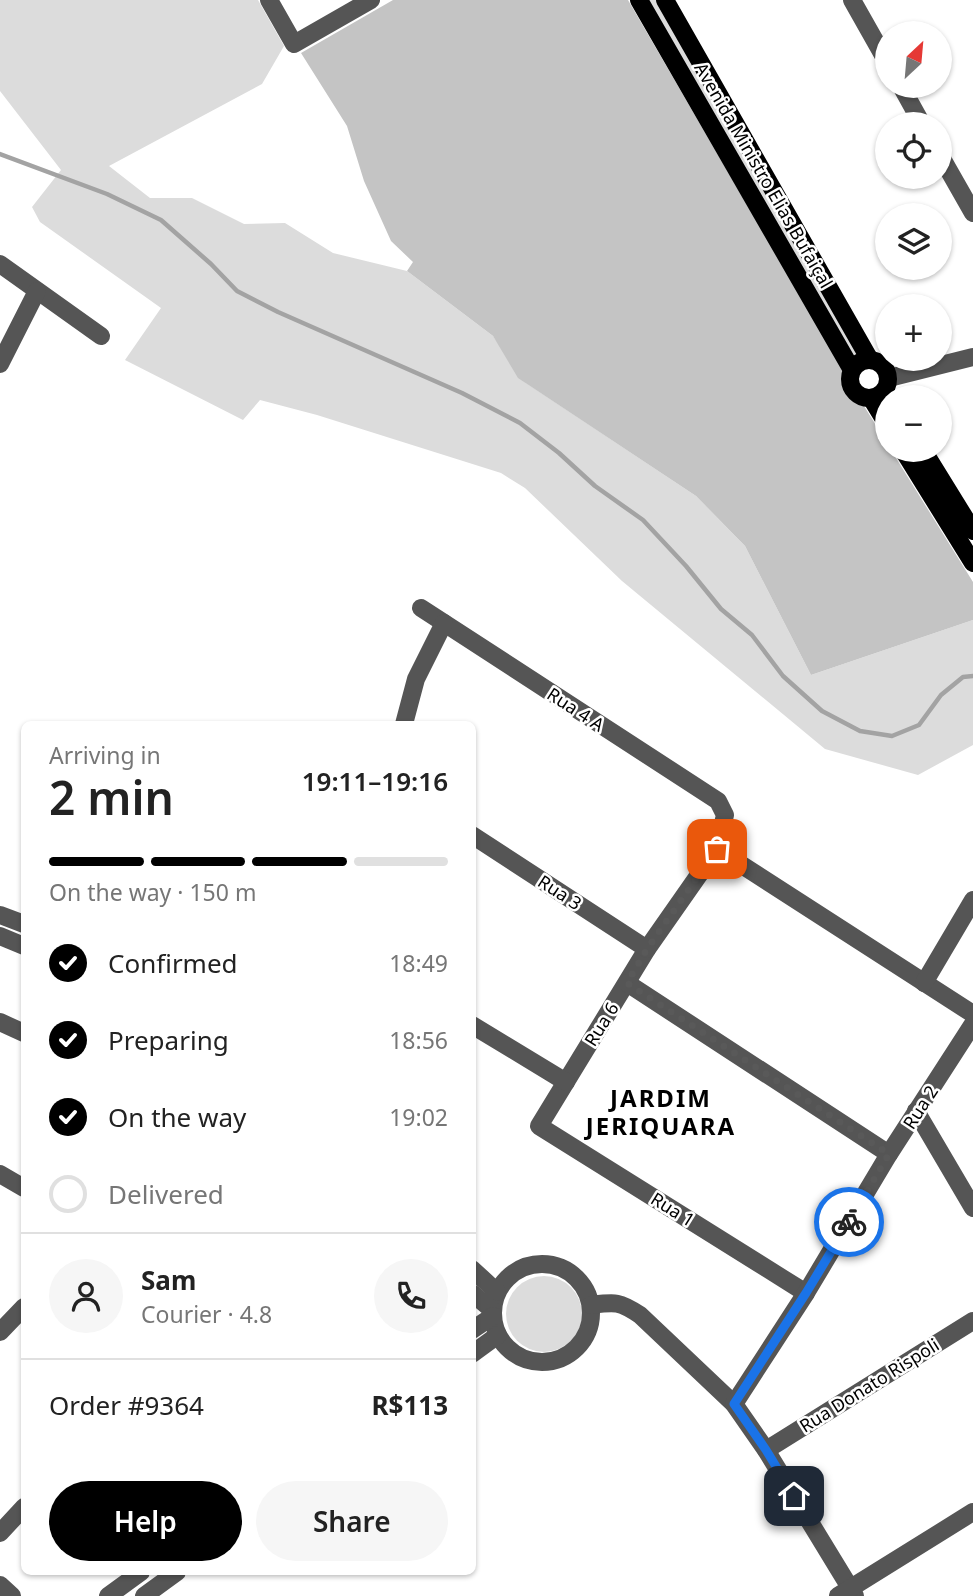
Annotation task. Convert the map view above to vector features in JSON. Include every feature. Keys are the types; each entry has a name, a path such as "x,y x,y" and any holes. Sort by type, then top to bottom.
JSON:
{"main road":[{"name":"Avenida Ministro Elias Bufaiçal","path":"639,0 852,370"},
{"name":"Avenida Ministro Elias Bufaiçal","path":"665,0 870,360"},
{"path":"875,393 860,396 852,387 850,375 860,362 876,361 885,368 884,385"},
{"path":"910,462 973,563"},
{"path":"930,462 973,531"}],"street":[{"path":"269,0 295,44 371,0"},
{"path":"852,0 875,41"},
{"path":"952,176 973,213"},
{"path":"0,264 101,336"},
{"path":"0,364 37,291"},
{"path":"900,385 973,357"},
{"name":"Rua 4 A","path":"421,608 718,801 725,815"},
{"path":"405,721 416,678 444,623"},
{"name":"Rua 6","path":"539,1126 647,949 717,849 725,815"},
{"name":"Rua 3","path":"476,838 647,949"},
{"path":"717,849 973,1014"},
{"path":"924,983 973,900"},
{"path":"0,915 21,923"},
{"path":"0,936 21,945"},
{"path":"627,983 889,1154"},
{"path":"0,1022 21,1031"},
{"name":"Rua 2","path":"734,1404 973,1024"},
{"path":"476,1027 566,1082"},
{"path":"916,1111 973,1208"},
{"name":"Rua 1","path":"539,1126 806,1293"},
{"path":"0,1174 21,1186"},
{"path":"533,1264 549,1264 564,1269 586,1290 591,1305 586,1335 577,1348 550,1361 534,1361 507,1348 498,1335 493,1313 497,1292 506,1279 518,1269 533,1264"},
{"path":"476,1273 497,1292"},
{"path":"476,1297 493,1313"},
{"path":"591,1305 614,1302 640,1315 734,1404 766,1450 848,1593 973,1512"},
{"path":"1,1330 21,1310"},
{"path":"476,1327 493,1313"},
{"name":"Rua Donato Rispoli","path":"766,1450 973,1321"},
{"path":"476,1351 498,1335"},
{"path":"0,1533 21,1510"},
{"path":"108,1596 137,1575"},
{"path":"144,1596 173,1575"},
{"path":"0,1585 12,1596"}],"shaded area":[{"path":"0,0 258,0 284,46 262,84 109,166 150,198 192,198 244,224 285,223 333,253 407,271 493,336 526,383 696,496 745,546 811,675 973,620 973,745 918,775 825,749 622,581 525,488 501,473 317,415 260,400 243,420 125,360 161,308 40,222 32,207 61,170 0,91"},
{"path":"648,0 658,0 860,354 858,357 852,355"},
{"path":"537,1276 551,1276 565,1282 576,1293 582,1314 579,1329 571,1341 551,1352 537,1352 523,1346 512,1335 506,1321 506,1307 512,1293 523,1282"}],"building":[{"path":"393,0 628,0 844,369 842,382 846,393 864,406 875,424 875,462 898,462 973,582 973,620 811,675 745,546 696,496 518,378 493,336 407,271 413,262 391,241 364,181 347,126 301,53"}],"waterway":[{"path":"0,154 107,194 161,220 237,291 278,312 462,393 520,423 559,453 595,486 643,520 721,609 752,635 783,676 822,711 860,731 892,736 919,725 941,695 963,677 973,676"}],"way so far":[{"path":"717,849 647,949 627,983 889,1154 849,1222"}],"district":[{"name":"JARDIM JERIQUARA","path":"661,1111"}],"route":[{"path":"794,1496 734,1404 849,1222"}]}
